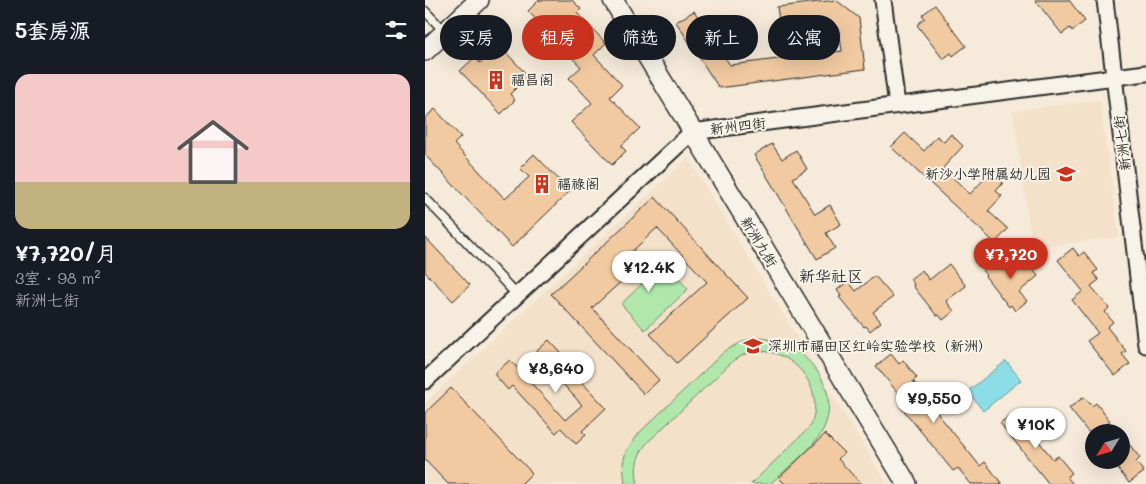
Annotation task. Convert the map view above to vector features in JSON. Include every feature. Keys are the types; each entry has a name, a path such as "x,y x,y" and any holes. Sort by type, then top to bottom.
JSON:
{"street":[{"path":"463,15 479,0"},
{"name":"新洲九街","path":"613,0 907,484"},
{"path":"883,0 897,105"},
{"name":"新洲七街","path":"1105,0 1146,345"},
{"path":"425,51 440,37"},
{"name":"新州四街","path":"425,381 692,132 1146,73"}],"lane":[{"path":"425,11 440,27"},
{"path":"425,198 517,294"}],"shaded area":[{"name":"新沙小学附属幼儿园","path":"1100,100 1119,237 1032,248 1013,111"},
{"path":"688,158 887,484 425,484 425,403"}],"green space":[{"path":"664,263 688,289 645,330 621,304"},
{"path":"758,338 773,340 788,346 813,366 822,379 827,393 829,409 821,433 809,449 770,484 751,484 809,428 814,411 813,394 807,379 796,366 782,356 766,352 750,353 733,361 649,441 637,461 638,484 625,484 623,463 626,451 640,432 725,351 746,340"}],"water":[{"path":"1006,361 1021,380 983,411 968,391"}],"building":[{"path":"539,0 572,0 581,9 577,13 579,15 532,15 528,11"},
{"path":"836,0 859,18 865,69 719,88 701,60 727,60 730,65 770,60 840,60 840,51 842,51 840,15 778,15 777,7"},
{"path":"1035,0 1069,0 1085,21 1072,31 1070,28 1062,34"},
{"path":"935,5 966,46 953,56 951,53 943,59 917,25 925,18 922,15"},
{"path":"694,11 697,15 687,15"},
{"path":"686,16 686,37 676,22"},
{"path":"594,31 604,41 604,45 594,55"},
{"path":"594,55 622,85 610,97 640,128 621,146 626,151 612,165 571,122 592,103 569,78 581,67 574,60 594,60"},
{"name":"福昌阁","path":"512,59 528,76 510,94 515,100 501,114 460,71 472,60 478,60 480,63 483,60"},
{"path":"435,109 461,137 454,144 505,199 529,177 520,168 534,154 570,191 512,247 425,155 425,118"},
{"path":"905,133 924,151 937,136 944,142 951,134 963,146 943,168 970,194 991,172 1003,183 996,191 1002,196 988,211 1008,229 995,243 891,147"},
{"path":"772,144 782,159 796,150 807,169 793,178 815,214 830,205 841,224 826,233 835,248 817,259 754,155"},
{"path":"655,197 748,298 677,363 650,334 707,282 657,228 625,258 635,269 592,308 659,380 644,394 551,294"},
{"path":"425,237 470,285 453,301 425,272"},
{"path":"1073,248 1079,256 1084,252 1098,270 1093,273 1099,280 1091,286 1109,308 1105,312 1113,322 1107,327 1126,351 1122,354 1130,364 1115,376 1087,341 1098,333 1072,300 1083,291 1058,260"},
{"path":"1021,255 1038,276 1019,292 1027,301 1015,311 1011,305 1009,307 982,270 994,260 1002,270"},
{"path":"949,264 966,286 946,301 954,311 943,320 939,315 937,316 913,286 914,284 910,279 922,270 929,280"},
{"path":"875,276 893,297 873,312 881,322 870,331 866,326 864,327 839,297 841,296 837,290 848,281 856,291"},
{"path":"549,340 583,377 580,380 606,408 582,431 586,435 576,444 561,428 556,433 512,386 508,390 494,374 510,360 565,420 582,405 537,351"},
{"path":"891,354 899,364 903,360 917,378 913,381 942,419 980,466 985,462 1002,484 971,484 958,468 953,471 901,407 906,403 876,366"},
{"path":"451,388 532,473 521,484 448,484 425,460 425,413"},
{"path":"1084,397 1092,406 1096,403 1110,421 1106,424 1085,424 1085,428 1069,408"},
{"path":"1015,412 1023,422 1028,418 1042,436 1037,439 1053,459 1058,456 1072,473 1067,477 1073,484 1049,484 1000,423"},
{"path":"825,434 844,453 838,459 861,484 785,484 779,478"},
{"path":"1130,445 1140,458 1136,462 1144,472 1129,483 1118,469 1130,469"}],"place":[{"name":"福昌阁","path":"496,80"},
{"name":"新沙小学附属幼儿园","path":"1066,174"},
{"name":"福禄阁","path":"542,184"},
{"name":"深圳市福田区红岭实验学校（新洲）","path":"753,346"}],"district":[{"name":"新华社区","path":"831,276"}]}
